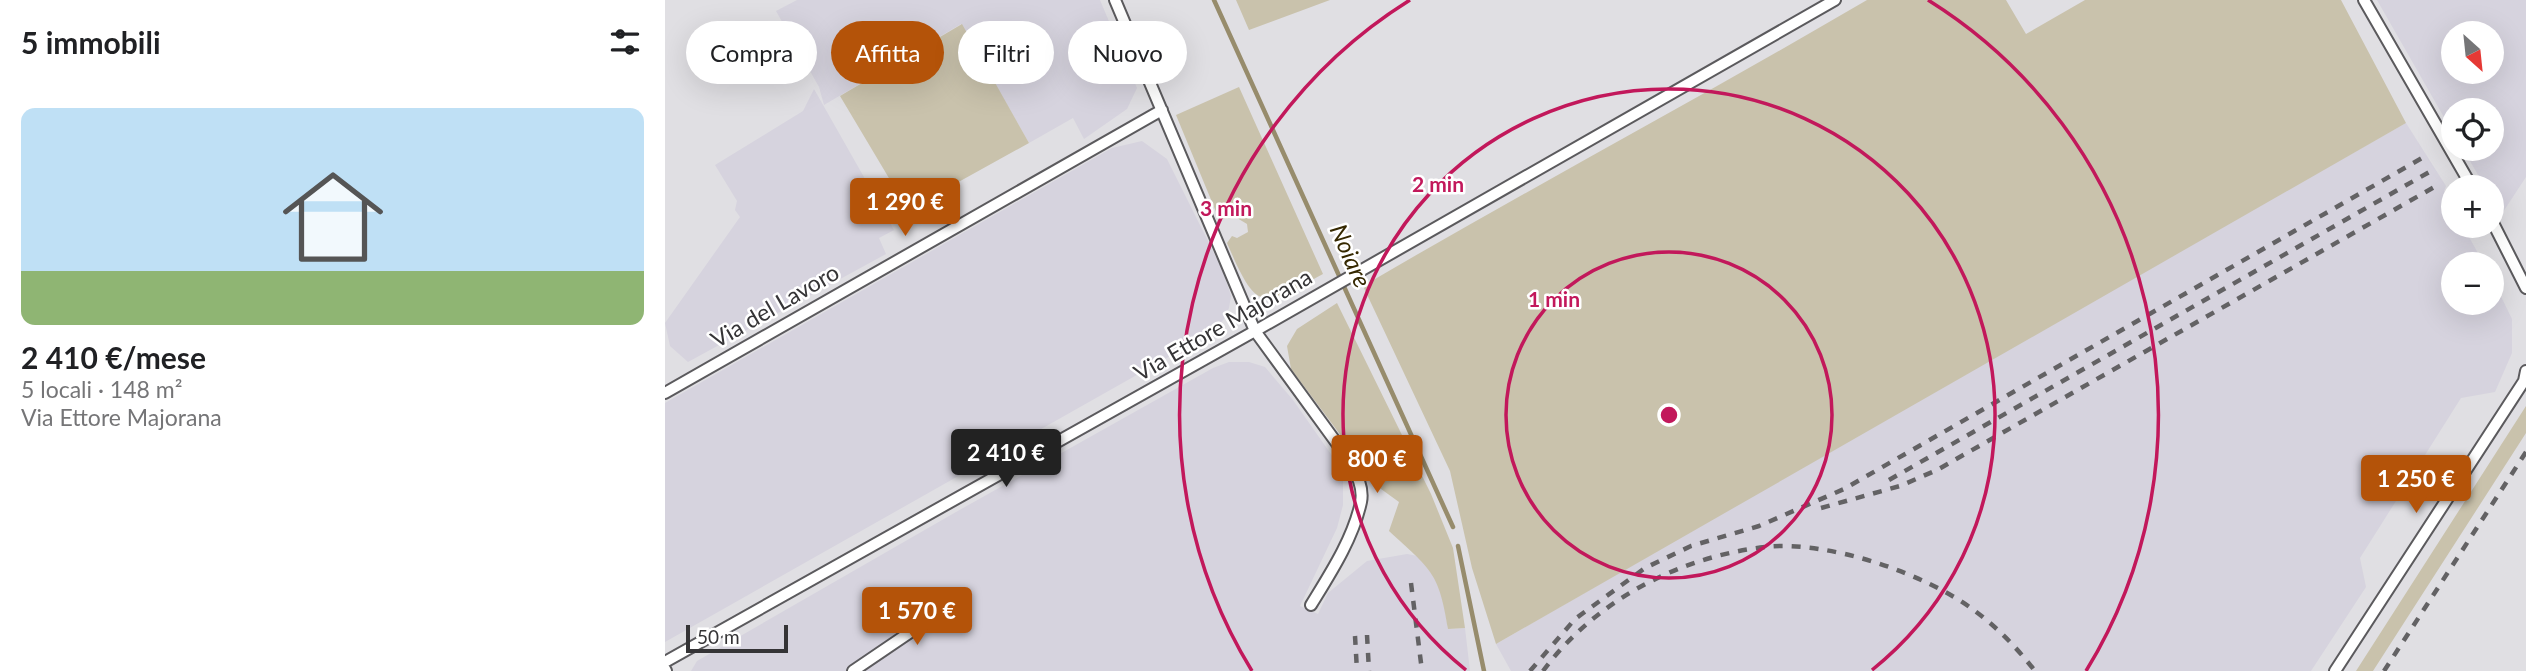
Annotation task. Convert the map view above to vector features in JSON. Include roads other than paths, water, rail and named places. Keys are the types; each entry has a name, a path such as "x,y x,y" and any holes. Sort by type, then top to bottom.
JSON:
{"street":[{"path":"1115,0 1255,331 1349,460 1360,483 1361,500 1340,556 1311,605"},
{"name":"Via Ettore Majorana","path":"665,662 1255,331 1835,0"},
{"path":"2364,0 2465,175"},
{"name":"Via del Lavoro","path":"665,393 1162,110"},
{"path":"2501,238 2526,288"},
{"path":"2335,671 2524,381 2526,372"},
{"path":"853,671 962,597"}],"waterway":[{"name":"Noiare","path":"1214,0 1453,527"},
{"name":"Noiare","path":"1458,546 1484,671"}],"railway":[{"path":"1530,671 1575,619 1645,568 1691,546 1759,526 1844,489 2422,158"},
{"path":"1889,480 2431,171"},
{"path":"1821,508 1900,486 1937,470 2436,186"},
{"path":"2384,671 2526,452"},
{"path":"1543,671 1587,624 1641,586 1670,572 1733,552 1790,546 1846,554 1875,562 1930,584 1983,618 2007,639 2035,671"},
{"path":"1411,583 1422,671"},
{"path":"1367,635 1369,671"},
{"path":"1355,636 1357,671"}]}
